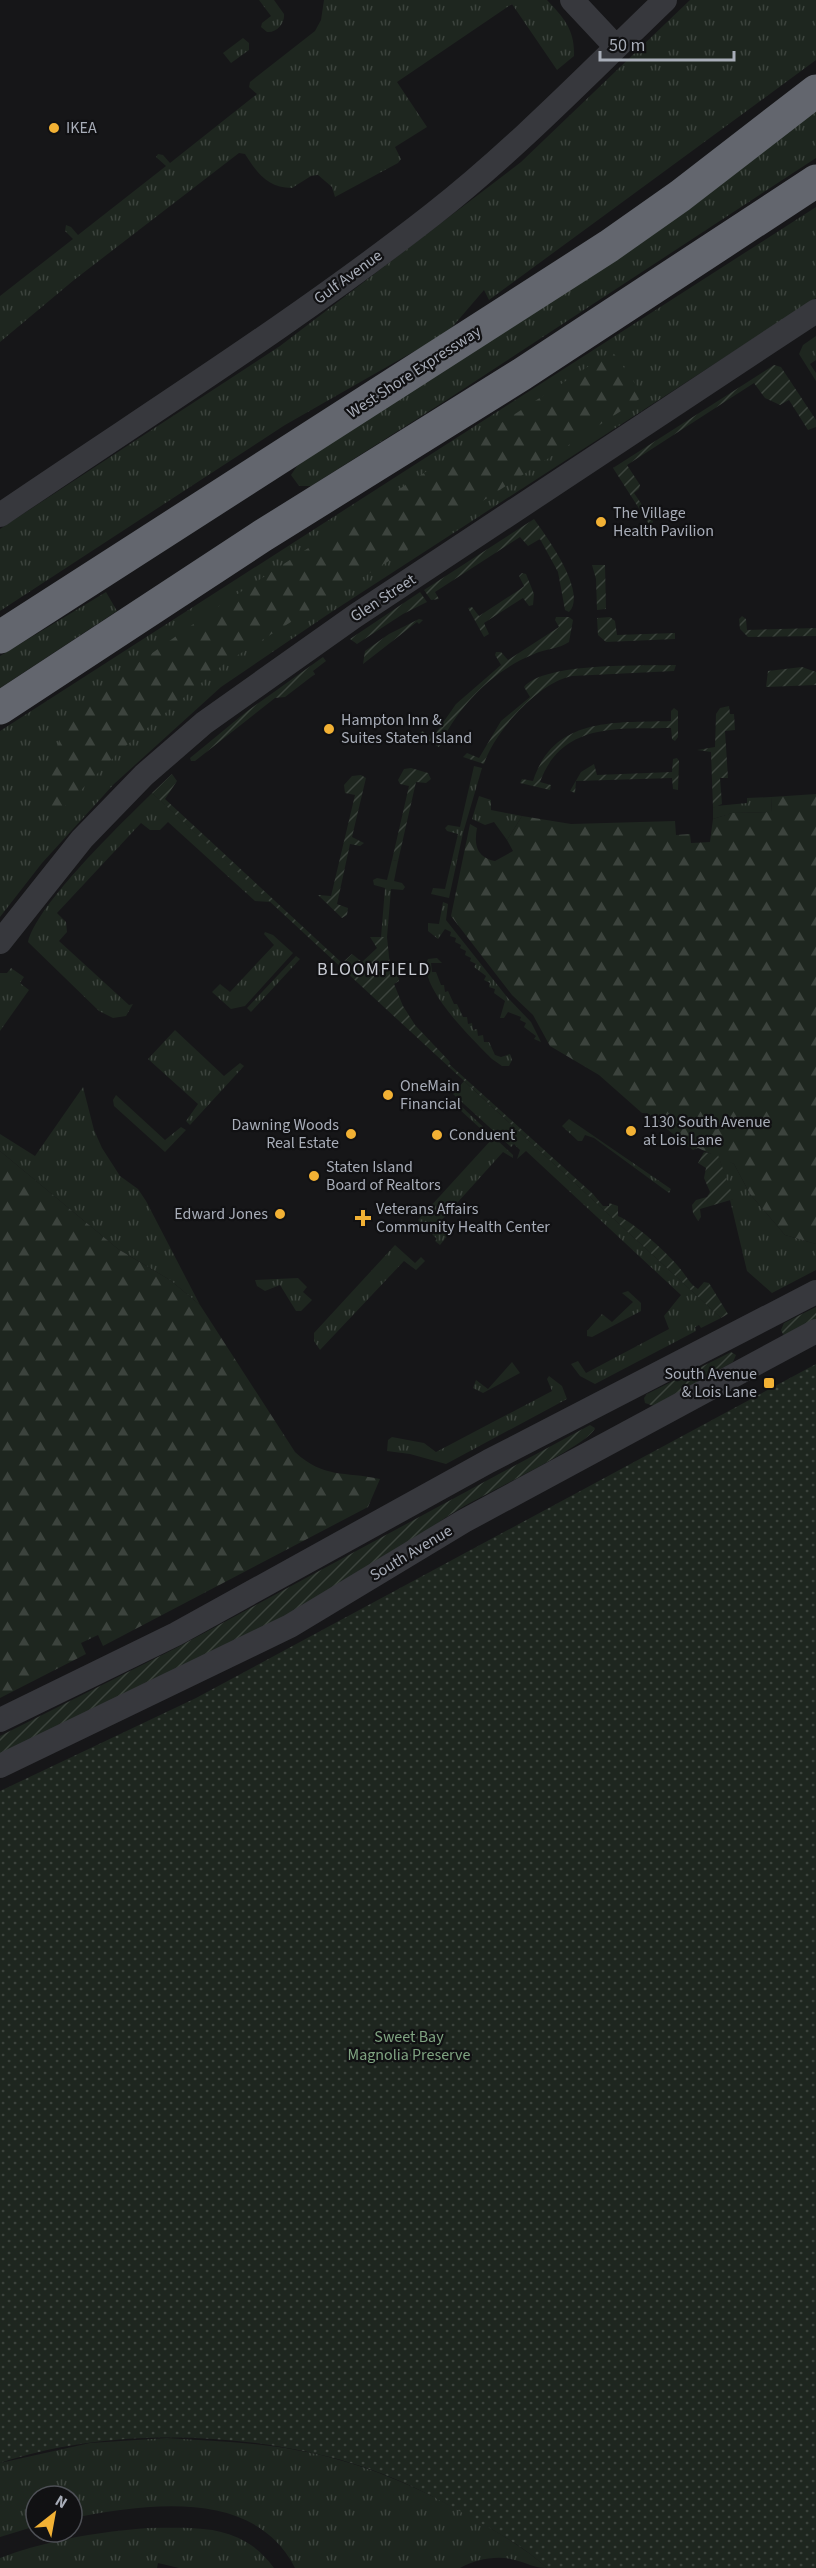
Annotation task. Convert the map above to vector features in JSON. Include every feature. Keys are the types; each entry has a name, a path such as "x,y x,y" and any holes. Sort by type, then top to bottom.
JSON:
{"highway":[{"name":"West Shore Expressway","path":"0,637 609,246 680,196 816,91"},
{"path":"0,708 262,536 522,375 816,181"}],"street":[{"path":"572,0 616,47"},
{"name":"Gulf Avenue","path":"0,515 243,352 434,213 520,138 665,0"},
{"name":"Glen Street","path":"0,942 82,839 144,776 204,723 355,616 816,311"},
{"path":"0,1720 176,1634 489,1461 816,1292"},
{"name":"South Avenue","path":"0,1766 290,1626 464,1521 816,1331"}],"green space":[{"path":"259,0 274,0 284,14 282,24 274,31 267,32 261,27 262,23 271,16"},
{"path":"324,0 547,0 567,25 573,39 574,56 557,70 512,4 397,82 427,127 395,147 401,159 398,163 335,197 332,187 318,175 311,176 292,188 276,185 259,173 245,154 239,153 74,280 0,342 0,296 73,239 65,231 66,225 78,235 166,166 156,157 158,154 163,155 170,163 257,94 249,87 250,82 315,31 321,20"},
{"path":"690,0 816,0 816,60 489,300 484,290 448,332 285,425 0,611 0,529 280,346 521,162"},
{"path":"243,38 249,43 249,50 231,63 223,53"},
{"path":"816,107 816,158 311,486 299,486 291,475 297,466"},
{"path":"816,207 816,298 327,615 221,687 114,784 42,863 0,917 0,731"},
{"path":"816,336 816,360 810,364 816,373 816,381 799,354 803,345"},
{"path":"612,351 644,396 429,536 225,663 121,750 50,821 49,782 59,740 84,701 219,606"},
{"path":"774,365 781,367 816,420 816,427 808,430 789,400 780,405 765,398 754,383 627,465 640,485 634,493 653,521 652,525 649,524 613,468"},
{"path":"534,519 563,564 569,578 573,591 573,603 569,612 565,610 558,572 540,539 528,546 520,537 435,592 439,599 431,600 424,590"},
{"path":"592,565 605,565 606,609 597,610 596,579"},
{"path":"522,573 526,574 534,594 533,605 529,606 523,598 484,623 489,634 484,637 468,608 472,607 479,616 524,586 519,576"},
{"path":"106,592 117,611 0,688 0,656"},
{"path":"420,592 427,602 403,614 357,644 350,639"},
{"path":"742,616 746,619 747,630 816,628 816,636 748,637 740,629 739,619"},
{"path":"556,617 569,617 573,620 569,642 519,661 490,680 466,704 439,747 418,735 422,731 433,737 456,704 501,665 495,655 496,652 501,652 508,660 559,627 555,620"},
{"path":"610,617 615,621 617,635 675,633 675,639 606,642 598,635 597,618"},
{"path":"419,619 423,620 419,624 417,622 363,664 365,651 389,634"},
{"path":"323,657 326,661 313,671 315,674 285,697 275,698 195,761 191,761 190,758 246,712"},
{"path":"676,665 674,671 572,676 559,680 519,710 497,738 484,764 463,757 467,753 479,758 501,721 530,697 524,687 535,679 572,669"},
{"path":"802,667 816,672 816,685 766,687 768,671"},
{"path":"729,706 730,714 734,714 735,730 725,731 728,778 720,778 722,804 713,808 711,752 697,750 715,747 716,714 720,708"},
{"path":"674,708 678,711 678,737 675,741 672,739 671,728 631,728 594,733 562,748 550,762 540,782 551,785 550,790 520,783 522,779 533,781 543,760 556,744 571,734 589,727 608,724 671,721 671,711"},
{"path":"677,758 679,761 678,790 673,789 672,778 576,781 575,793 570,791 581,772 594,764 597,775 672,772 673,759"},
{"path":"474,766 482,768 463,833 449,898 431,894 433,888 445,889 458,834 447,831 445,828 448,825 460,827"},
{"path":"411,768 428,773 431,779 426,783 416,782 398,861 392,860 409,786 400,784 398,780 404,769"},
{"path":"172,774 177,781 165,799 342,963 352,954 362,962 377,948 370,937 387,937 390,966 396,965 399,981 394,984 403,1006 415,1025 450,1062 449,1064 593,1194 603,1206 609,1206 609,1203 618,1206 618,1216 643,1232 661,1248 695,1287 698,1289 704,1282 709,1283 728,1314 721,1318 152,793"},
{"path":"361,775 366,778 352,837 364,843 360,846 350,844 337,904 348,908 347,915 342,918 318,895 331,896 355,795 345,793 344,785 352,776"},
{"path":"152,793 271,902 255,901 168,822 160,830 150,830 141,823 57,913 66,922 67,932 59,941 129,1005 133,1004 126,1016 113,1018 99,1011 28,942 35,926 63,886"},
{"path":"816,794 816,1244 785,1235 750,1194 734,1164 698,1148 693,1150 647,1113 642,1113 599,1075 550,1046 533,1015 512,995 451,916 470,824 477,828 476,844 480,853 495,861 513,851 507,840 522,816 571,824 675,821 676,835 690,834 691,843 710,842 713,819 732,813 772,812 771,797"},
{"path":"479,796 491,800 491,810 522,816 507,840 494,822 485,825 472,819"},
{"path":"771,797 772,812 732,813 713,819 713,808 716,806 747,803 747,798"},
{"path":"392,860 398,861 394,881 402,883 405,887 403,890 391,889 387,937 381,937 385,888 374,885 373,880 377,878 387,880"},
{"path":"443,902 448,904 446,920 507,997 531,1022 541,1042 534,1039 536,1036 524,1027 526,1023 520,1020 521,1017 508,1012 504,1018 500,1018 505,1001 494,993 495,989 489,987 490,983 484,980 486,976 474,967 476,964 465,955 466,951 460,948 461,945 455,942 456,938 450,936 451,932 445,929 438,939 428,931 428,923 439,924"},
{"path":"265,932 273,935 293,953 245,1006 231,1009 212,992 220,984 230,992 274,945 264,934"},
{"path":"296,956 300,959 251,1012 247,1008"},
{"path":"437,958 442,963 431,963 432,972 436,972 441,985 444,985 445,992 448,991 463,1017 467,1017 468,1024 472,1023 473,1030 477,1029 478,1036 483,1035 484,1042 489,1042 495,1055 501,1057 510,1054 512,1060 509,1066 502,1066 492,1059 438,997 426,970 428,959"},
{"path":"11,968 24,977 20,983 29,990 0,1031 0,973 7,973"},
{"path":"175,1030 224,1076 240,1063 244,1066 190,1125 186,1121 198,1104 148,1059"},
{"path":"464,1081 721,1318 701,1328 699,1325 695,1327 696,1331 595,1384 580,1376 571,1364 578,1361 586,1373 669,1329 664,1316 681,1295 526,1151 517,1159 520,1150 514,1144 511,1147 453,1094"},
{"path":"83,1087 94,1130 102,1148 120,1176 138,1189 146,1201 200,1305 170,1280 118,1249 0,1151 0,1134 35,1156"},
{"path":"116,1095 165,1140 181,1127 186,1130 165,1152 114,1106 113,1100"},
{"path":"461,1106 513,1155 513,1158 503,1152 439,1223 449,1234 440,1245 418,1220 492,1139 459,1109"},
{"path":"569,1119 671,1189 669,1193 594,1138 585,1135 582,1141 578,1141 562,1126"},
{"path":"0,1151 118,1249 170,1280 200,1305 295,1452 306,1461 325,1470 380,1479 368,1507 103,1646 98,1635 81,1643 86,1654 0,1698"},
{"path":"704,1152 718,1155 734,1199 700,1209 701,1217 698,1221 693,1213 692,1205 696,1200 707,1197 710,1192 704,1178 706,1168 698,1163"},
{"path":"718,1155 734,1164 750,1194 785,1235 816,1244 816,1270 772,1293 747,1271 730,1200 733,1199"},
{"path":"395,1245 415,1263 421,1257 425,1261 416,1270 404,1261 320,1350 314,1341 314,1333"},
{"path":"298,1278 307,1287 303,1292 312,1300 301,1311 296,1311 280,1285 265,1291 257,1286 255,1280"},
{"path":"628,1291 641,1303 641,1311 592,1337 587,1336 587,1331 602,1314 612,1322 633,1302 622,1293"},
{"path":"816,1307 816,1326 784,1336 781,1330 784,1323"},
{"path":"731,1352 736,1355 733,1362 654,1406 645,1403 644,1398 647,1394"},
{"path":"512,1362 520,1373 483,1393 473,1388 476,1380 488,1389"},
{"name":"Sweet Bay Magnolia Preserve","path":"816,1364 816,2568 547,2568 503,2536 415,2488 351,2463 266,2444 221,2439 130,2439 85,2443 41,2451 0,2463 0,1791 196,1698"},
{"path":"549,1376 562,1386 567,1399 446,1464 410,1454 387,1451 388,1440 392,1437 424,1443 436,1452 552,1391 547,1379"},
{"path":"590,1425 595,1428 574,1446 456,1511 385,1561 291,1613 194,1662 0,1755 0,1736 178,1647"},
{"path":"167,2438 232,2442 280,2447 343,2461 411,2486 454,2507 512,2542 547,2568 515,2560 494,2558 480,2560 460,2568 295,2568 277,2542 253,2524 226,2513 196,2507 165,2506 84,2516 84,2484 24,2484 24,2530 0,2537 0,2463 90,2443"},
{"path":"148,2528 217,2531 247,2543 261,2553 274,2568 179,2568 158,2563 157,2568 0,2568 0,2558 36,2546 84,2544 84,2536"}],"place":[{"name":"IKEA","path":"54,128"},
{"name":"The Village Health Pavilion","path":"601,522"},
{"name":"Hampton Inn & Suites Staten Island","path":"329,729"},
{"name":"OneMain Financial","path":"388,1095"},
{"name":"1130 South Avenue at Lois Lane","path":"631,1131"},
{"name":"Dawning Woods Real Estate","path":"351,1134"},
{"name":"Conduent","path":"437,1135"},
{"name":"Staten Island Board of Realtors","path":"314,1176"},
{"name":"Edward Jones","path":"280,1214"},
{"name":"Veterans Affairs Community Health Center","path":"363,1218"},
{"name":"South Avenue & Lois Lane","path":"769,1383"}],"district":[{"name":"BLOOMFIELD","path":"374,969"}]}
